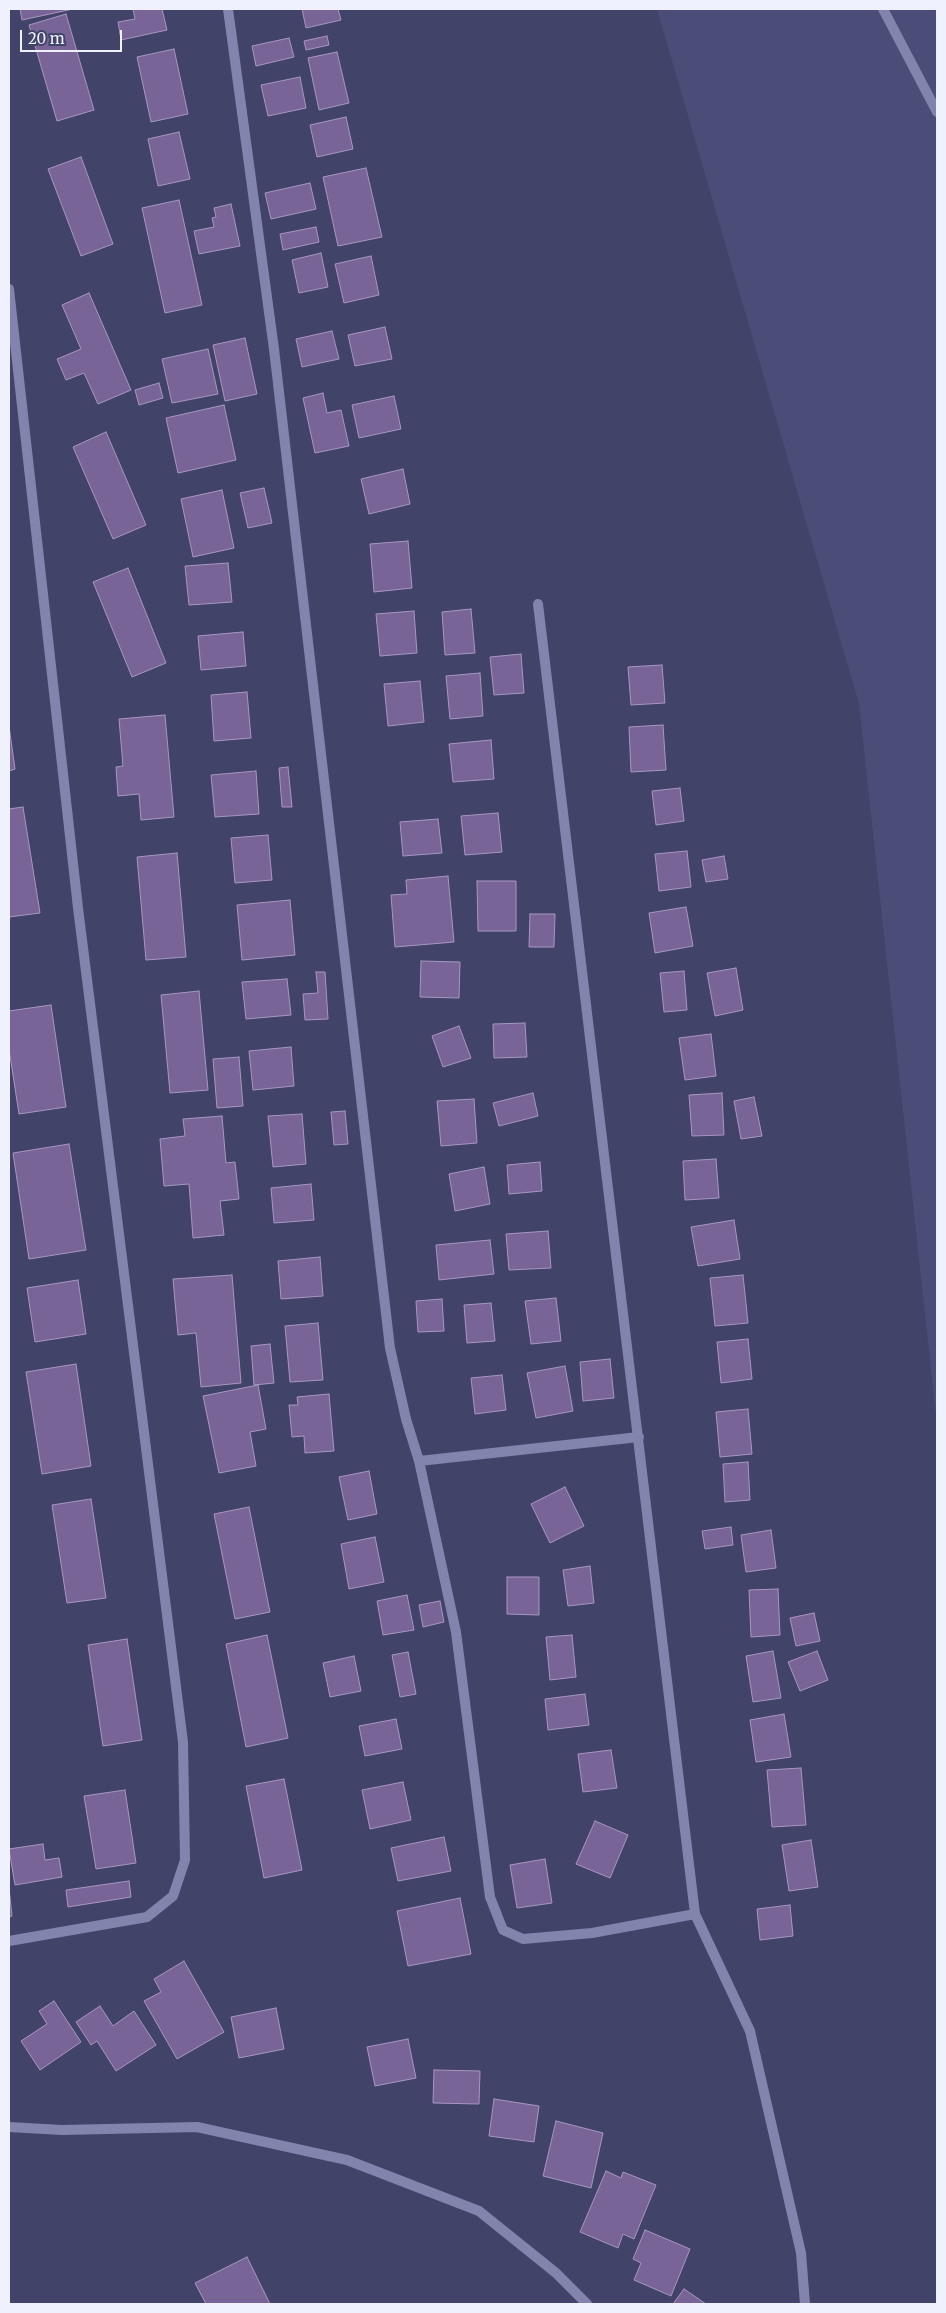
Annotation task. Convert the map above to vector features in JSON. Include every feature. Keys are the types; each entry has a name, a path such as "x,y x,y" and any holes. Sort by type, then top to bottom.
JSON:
{"street":[{"path":"228,9 274,349 390,1348 406,1419 419,1461 456,1632 490,1897 503,1930 523,1938 592,1933 695,1914"},
{"path":"883,9 937,112"},
{"path":"9,289 78,908 183,1742 185,1860 173,1896 147,1916 9,1941"},
{"path":"538,604 695,1914 750,2031 801,2253 805,2304"},
{"path":"419,1461 639,1437"},
{"path":"9,2128 62,2130 197,2127 347,2160 479,2210 556,2273 588,2304"}],"shaded area":[{"path":"657,9 937,9 937,1425 859,704"}],"building":[{"path":"20,9 73,9 22,20"},
{"path":"133,9 162,9 167,30 121,40 118,22 135,19"},
{"path":"302,9 338,9 341,20 306,28"},
{"path":"66,14 94,110 57,121 29,25"},
{"path":"327,36 329,45 306,50 304,41"},
{"path":"289,38 294,57 256,66 252,46"},
{"path":"174,49 188,114 151,122 137,57"},
{"path":"337,52 349,103 319,110 308,58"},
{"path":"300,77 306,108 268,116 261,85"},
{"path":"346,117 353,149 317,157 310,125"},
{"path":"179,132 190,179 158,186 148,139"},
{"path":"81,157 113,244 81,256 48,169"},
{"path":"366,168 382,237 338,246 323,177"},
{"path":"310,183 316,209 271,219 265,193"},
{"path":"179,200 202,305 165,313 142,208"},
{"path":"231,204 240,246 199,254 194,231 214,227 212,218 216,217 214,208"},
{"path":"316,227 319,242 283,250 280,234"},
{"path":"321,253 328,287 299,293 292,260"},
{"path":"371,256 379,295 344,303 335,264"},
{"path":"89,293 131,390 98,404 84,373 66,380 57,359 81,349 62,305"},
{"path":"385,327 392,359 355,366 348,335"},
{"path":"332,331 339,359 302,367 296,339"},
{"path":"245,338 257,394 225,401 213,345"},
{"path":"208,349 218,394 172,403 162,359"},
{"path":"159,383 163,398 139,405 135,390"},
{"path":"323,393 327,413 341,410 349,446 315,453 303,398"},
{"path":"394,396 401,429 359,438 352,405"},
{"path":"224,405 236,460 178,473 166,418"},
{"path":"106,432 146,525 113,539 73,447"},
{"path":"403,469 410,504 369,514 361,479"},
{"path":"264,488 272,523 248,528 240,493"},
{"path":"222,490 234,548 193,557 181,499"},
{"path":"408,541 412,588 374,592 370,544"},
{"path":"228,563 232,602 189,605 185,566"},
{"path":"128,568 166,663 132,677 93,582"},
{"path":"471,609 475,653 445,655 442,612"},
{"path":"414,611 417,653 380,656 376,614"},
{"path":"243,632 246,666 201,670 198,636"},
{"path":"521,654 524,693 494,695 490,657"},
{"path":"662,665 665,703 631,705 628,667"},
{"path":"480,673 483,716 450,719 446,676"},
{"path":"420,681 424,722 388,726 384,684"},
{"path":"247,692 251,738 214,741 211,695"},
{"path":"165,715 174,817 141,820 139,794 118,796 116,767 123,766 119,719"},
{"path":"663,725 666,770 631,772 629,727"},
{"path":"9,726 15,769 9,771"},
{"path":"491,740 494,779 453,782 449,744"},
{"path":"288,767 292,807 282,807 279,768"},
{"path":"256,771 259,814 215,817 211,775"},
{"path":"680,788 684,821 656,825 652,791"},
{"path":"23,807 40,913 9,917 9,809"},
{"path":"498,813 502,852 465,855 461,816"},
{"path":"438,819 442,853 403,856 400,822"},
{"path":"268,835 272,880 235,883 231,838"},
{"path":"687,851 691,887 659,891 655,854"},
{"path":"177,853 186,957 146,960 137,857"},
{"path":"724,856 728,879 706,882 702,860"},
{"path":"448,876 454,942 395,947 391,895 407,894 406,880"},
{"path":"477,881 516,881 516,931 478,931"},
{"path":"290,900 295,955 242,960 237,905"},
{"path":"686,907 693,946 655,953 649,913"},
{"path":"530,914 555,914 554,947 529,947"},
{"path":"421,961 460,962 459,998 420,997"},
{"path":"736,968 743,1010 715,1016 707,973"},
{"path":"684,971 687,1010 664,1012 660,973"},
{"path":"316,972 325,972 328,1019 305,1020 303,994 318,993"},
{"path":"287,979 291,1015 246,1019 242,982"},
{"path":"199,991 208,1090 170,1093 161,995"},
{"path":"51,1005 66,1107 19,1114 9,1049 9,1011"},
{"path":"525,1023 527,1057 494,1058 493,1024"},
{"path":"459,1026 471,1058 443,1067 432,1036"},
{"path":"711,1034 716,1076 685,1080 679,1038"},
{"path":"291,1047 294,1086 253,1090 249,1051"},
{"path":"239,1057 243,1106 217,1108 213,1059"},
{"path":"533,1093 538,1116 499,1126 493,1103"},
{"path":"722,1093 724,1135 692,1136 689,1095"},
{"path":"754,1097 762,1136 741,1139 734,1101"},
{"path":"474,1099 477,1143 441,1146 437,1101"},
{"path":"345,1111 348,1144 334,1145 331,1112"},
{"path":"302,1114 306,1164 273,1167 268,1116"},
{"path":"222,1116 226,1163 235,1162 239,1199 220,1201 224,1235 193,1238 189,1184 164,1186 160,1139 185,1136 183,1119"},
{"path":"69,1144 86,1250 29,1259 13,1153"},
{"path":"716,1159 719,1198 685,1200 683,1161"},
{"path":"540,1162 542,1191 509,1194 507,1165"},
{"path":"484,1167 490,1204 455,1211 449,1174"},
{"path":"311,1184 314,1220 274,1223 271,1188"},
{"path":"734,1220 740,1259 698,1266 691,1227"},
{"path":"548,1231 551,1268 509,1270 506,1234"},
{"path":"490,1240 494,1274 439,1280 436,1245"},
{"path":"320,1257 323,1296 281,1299 278,1261"},
{"path":"232,1275 241,1383 201,1387 196,1333 178,1335 173,1279"},
{"path":"743,1275 748,1323 715,1326 710,1278"},
{"path":"78,1280 86,1334 35,1342 27,1288"},
{"path":"556,1298 561,1341 531,1344 525,1301"},
{"path":"442,1299 444,1331 418,1332 416,1301"},
{"path":"491,1303 495,1341 467,1343 464,1305"},
{"path":"318,1323 323,1380 290,1382 285,1326"},
{"path":"748,1339 752,1379 721,1383 717,1342"},
{"path":"270,1344 274,1383 254,1385 251,1346"},
{"path":"610,1359 614,1398 583,1401 580,1362"},
{"path":"76,1364 91,1466 42,1474 26,1372"},
{"path":"565,1366 573,1411 536,1418 527,1373"},
{"path":"502,1375 506,1410 475,1414 471,1378"},
{"path":"258,1385 266,1429 250,1432 256,1466 219,1473 203,1396"},
{"path":"329,1394 334,1451 305,1453 304,1436 292,1437 289,1405 298,1405 297,1397"},
{"path":"748,1409 752,1454 720,1457 716,1412"},
{"path":"748,1462 750,1500 725,1502 723,1464"},
{"path":"369,1471 377,1514 348,1520 339,1477"},
{"path":"565,1487 584,1526 550,1543 531,1504"},
{"path":"91,1499 106,1598 67,1603 52,1505"},
{"path":"249,1507 270,1612 235,1619 214,1514"},
{"path":"731,1527 733,1545 705,1549 702,1531"},
{"path":"771,1530 776,1568 746,1572 741,1535"},
{"path":"375,1537 384,1582 349,1589 341,1544"},
{"path":"590,1566 594,1603 568,1606 563,1570"},
{"path":"507,1577 539,1577 539,1615 507,1614"},
{"path":"778,1589 780,1635 751,1637 749,1590"},
{"path":"407,1595 414,1630 383,1635 377,1601"},
{"path":"440,1601 444,1622 423,1627 419,1605"},
{"path":"814,1613 820,1641 796,1646 790,1618"},
{"path":"267,1635 288,1738 246,1747 226,1644"},
{"path":"572,1635 576,1677 550,1680 546,1637"},
{"path":"127,1639 142,1740 103,1746 88,1645"},
{"path":"773,1651 781,1698 753,1702 746,1656"},
{"path":"817,1651 828,1680 800,1691 788,1662"},
{"path":"408,1652 416,1694 400,1697 392,1655"},
{"path":"354,1656 361,1691 330,1697 323,1663"},
{"path":"585,1694 589,1725 548,1730 545,1699"},
{"path":"784,1714 791,1757 756,1762 750,1720"},
{"path":"396,1719 402,1749 365,1756 359,1726"},
{"path":"611,1750 617,1788 583,1792 578,1754"},
{"path":"801,1768 806,1825 772,1827 767,1770"},
{"path":"284,1779 302,1870 264,1878 246,1786"},
{"path":"403,1782 411,1820 370,1829 362,1790"},
{"path":"125,1790 136,1863 96,1869 84,1796"},
{"path":"595,1821 628,1835 610,1878 576,1864"},
{"path":"444,1837 451,1871 398,1881 391,1848"},
{"path":"811,1840 818,1887 789,1891 782,1845"},
{"path":"43,1844 45,1860 59,1858 62,1877 15,1885 9,1849"},
{"path":"545,1859 552,1903 517,1908 510,1865"},
{"path":"129,1881 131,1897 68,1907 66,1890"},
{"path":"9,1888 12,1916 9,1917"},
{"path":"460,1898 471,1954 408,1966 397,1911"},
{"path":"790,1905 793,1936 760,1940 757,1909"},
{"path":"184,1961 224,2032 177,2059 144,2001 161,1992 154,1979"},
{"path":"54,2001 81,2042 40,2070 21,2041 47,2024 39,2011"},
{"path":"100,2006 113,2026 134,2011 156,2045 116,2071 97,2041 91,2045 76,2022"},
{"path":"276,2008 284,2049 239,2058 231,2017"},
{"path":"408,2039 416,2078 375,2086 367,2047"},
{"path":"434,2070 480,2071 479,2104 433,2103"},
{"path":"494,2099 539,2106 534,2142 489,2136"},
{"path":"556,2121 603,2133 591,2188 543,2176"},
{"path":"606,2171 621,2178 623,2172 656,2185 634,2239 623,2234 618,2248 580,2232"},
{"path":"645,2230 690,2249 671,2296 634,2280 641,2263 633,2259"},
{"path":"247,2257 270,2304 206,2304 195,2283"},
{"path":"684,2289 706,2304 673,2304"}]}
